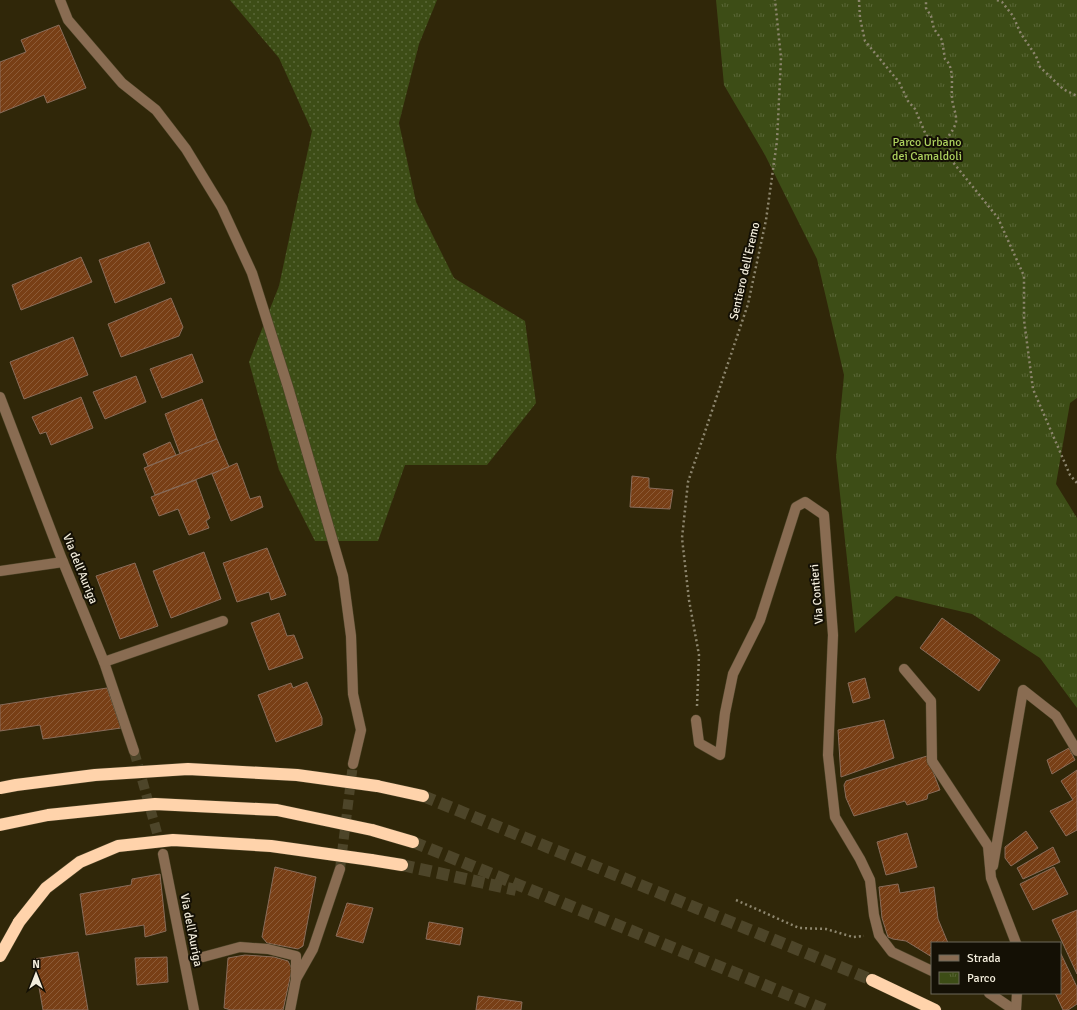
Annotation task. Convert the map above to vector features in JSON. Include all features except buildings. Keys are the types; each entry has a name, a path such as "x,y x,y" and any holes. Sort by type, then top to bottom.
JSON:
{"highway":[{"path":"0,788 95,774 188,769 297,775 377,786 423,796"},
{"path":"0,825 48,815 155,804 277,810 372,830 413,842"},
{"path":"0,956 19,922 46,888 80,862 118,846 174,840 271,846 402,865"},
{"path":"872,980 935,1010"}],"lane":[{"path":"60,0 68,20 122,83 156,110 186,149 222,208 252,273 288,387 344,576 351,636 353,694 361,730 353,764"},
{"name":"Via dell'Auriga","path":"0,397 63,562 104,662 134,751"},
{"name":"Via Contieri","path":"696,720 700,743 720,755 725,713 733,674 760,620 796,507 805,502 824,514 833,635 828,755 835,817 860,858 870,880 874,915 879,935 892,952 931,971"},
{"path":"0,571 63,562"},
{"path":"104,662 223,621"},
{"path":"904,669 931,701 932,761 988,846 991,878 1016,942"},
{"path":"991,878 1023,690 1056,716 1077,752"},
{"name":"Via dell'Auriga","path":"163,854 194,1010"},
{"path":"296,979 314,949 340,869"},
{"path":"203,957 240,947 268,949 296,956 296,979 290,1010"},
{"path":"991,994 1015,1010 1017,994"}],"path":[{"name":"Sentiero dell'Eremo","path":"696,720 699,655 689,600 682,538 688,482 748,304 766,220 778,141 780,58 775,0"},
{"path":"859,0 860,18 865,41 899,82 908,101 915,109 926,135 932,141 940,145 947,139 956,121 952,98 953,84 949,62 945,59 942,40 934,29 931,16 926,8 926,0"},
{"path":"996,0 1002,2 1013,16 1021,34 1036,56 1040,67 1063,89 1077,96"},
{"path":"947,139 952,161 998,218 1024,276 1024,320 1033,389 1070,475 1077,483"},
{"path":"736,900 799,928 826,930 853,937 879,935"}],"green space":[{"path":"230,0 437,0 419,44 399,123 416,202 454,278 525,321 536,403 487,465 405,465 378,541 315,541 279,470 249,362 279,286 312,131 279,58"},
{"name":"Parco Urbano dei Camaldoli","path":"716,0 1077,0 1077,398 1070,403 1056,484 1077,518 1077,708 1040,658 972,614 896,596 855,633 836,457 844,375 817,259 765,155 724,85"}],"tunnel":[{"path":"134,751 163,854"},
{"path":"340,869 353,764"},
{"path":"423,796 872,980"},
{"path":"413,842 826,1010"},
{"path":"402,865 516,890"}]}
